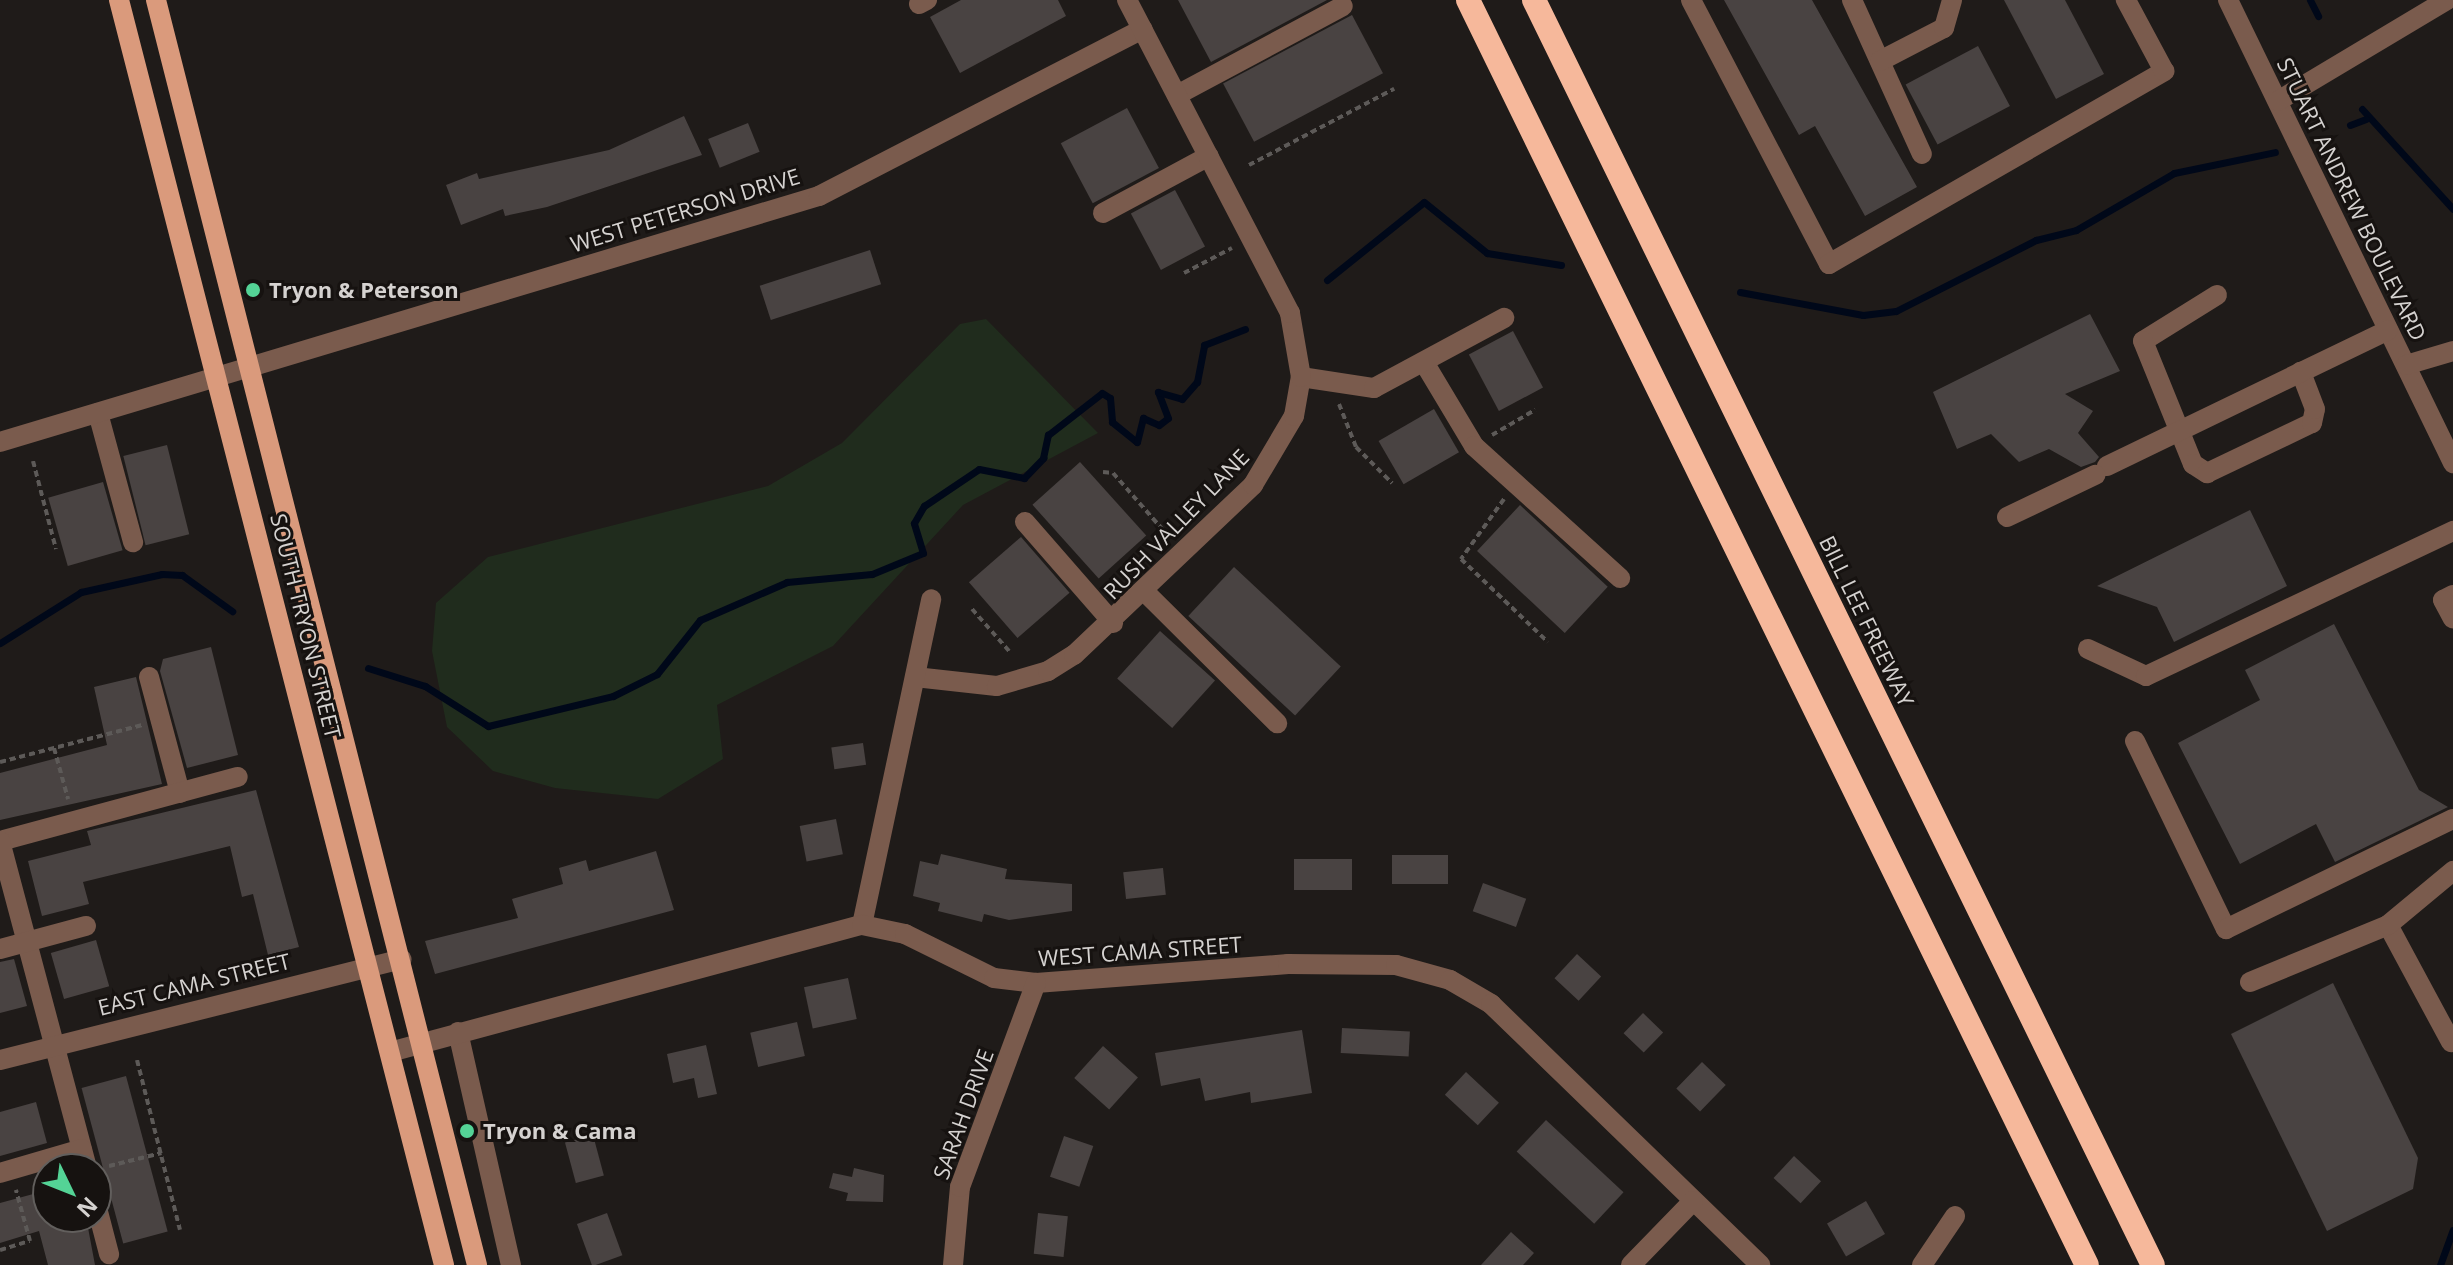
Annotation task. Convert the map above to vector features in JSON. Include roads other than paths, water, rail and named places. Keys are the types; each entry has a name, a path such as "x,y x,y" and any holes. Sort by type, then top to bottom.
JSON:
{"highway":[{"path":"1468,0 2087,1265"},
{"name":"BILL LEE FREEWAY","path":"1534,0 2153,1265"}],"main road":[{"name":"SOUTH TRYON STREET","path":"119,0 444,1265"},
{"name":"SOUTH TRYON STREET","path":"156,0 477,1265"}],"street":[{"name":"RUSH VALLEY LANE","path":"915,677 970,686 1023,681 1113,623 1146,593 1280,450 1301,377 1290,313 1127,0"},
{"path":"1691,0 1829,264 2164,71 2126,0"},
{"path":"1852,0 1922,154"},
{"path":"1880,61 1944,28 1952,0"},
{"name":"STUART ANDREW BOULEVARD","path":"2228,0 2452,460"},
{"path":"2278,101 2447,0"},
{"path":"1177,95 1343,6"},
{"name":"WEST PETERSON DRIVE","path":"0,442 832,191 1142,29"},
{"path":"1103,213 1209,156"},
{"path":"2217,295 2143,341 2193,464 2207,473 2312,423 2315,409 2301,372"},
{"path":"1301,377 1374,388 1425,364 1504,318"},
{"path":"2007,517 2388,330"},
{"path":"2406,365 2453,351"},
{"path":"1425,364 1474,446 1620,578"},
{"path":"98,413 133,542"},
{"path":"1025,522 1113,623"},
{"path":"2088,649 2146,676 2453,531"},
{"path":"1146,593 1277,723"},
{"path":"2453,595 2443,600 2453,619"},
{"path":"862,925 931,599"},
{"path":"149,677 180,793"},
{"path":"2135,741 2226,929 2453,819"},
{"path":"86,1153 2,841 238,777"},
{"path":"2250,982 2388,925 2453,871"},
{"name":"WEST CAMA STREET","path":"390,1052 862,925 905,934 994,978 1036,983 1331,963 1432,974 1491,1004 1760,1265"},
{"path":"2388,925 2451,1042"},
{"path":"0,949 86,926"},
{"name":"EAST CAMA STREET","path":"0,1060 401,959"},
{"name":"SARAH DRIVE","path":"953,1265 960,1187 1036,983"},
{"path":"458,1032 511,1265"},
{"path":"0,1173 32,1169"},
{"path":"1631,1265 1693,1201"},
{"path":"1922,1265 1955,1216"},
{"path":"104,1233 109,1254"}],"waterway":[{"path":"2310,0 2318,16"},
{"path":"2362,109 2453,209"},
{"path":"2350,125 2366,119"},
{"path":"1740,292 1863,315 1896,311 2036,240 2076,230 2174,173 2275,152"},
{"path":"1327,280 1424,202 1487,253 1561,265"},
{"path":"368,668 425,686 488,726 613,696 657,674 700,620 787,582 872,574 923,553 914,523 924,506 979,469 1024,478 1043,458 1048,435 1102,393 1110,398 1112,422 1137,442 1143,418 1159,425 1168,418 1158,392 1182,399 1197,382 1204,345 1245,329"},
{"path":"0,643 81,592 162,574 182,575 232,611"},
{"path":"2440,1265 2453,1230"}],"place":[{"name":"Tryon & Peterson","path":"253,290"},
{"name":"Tryon & Cama","path":"467,1131"}]}
